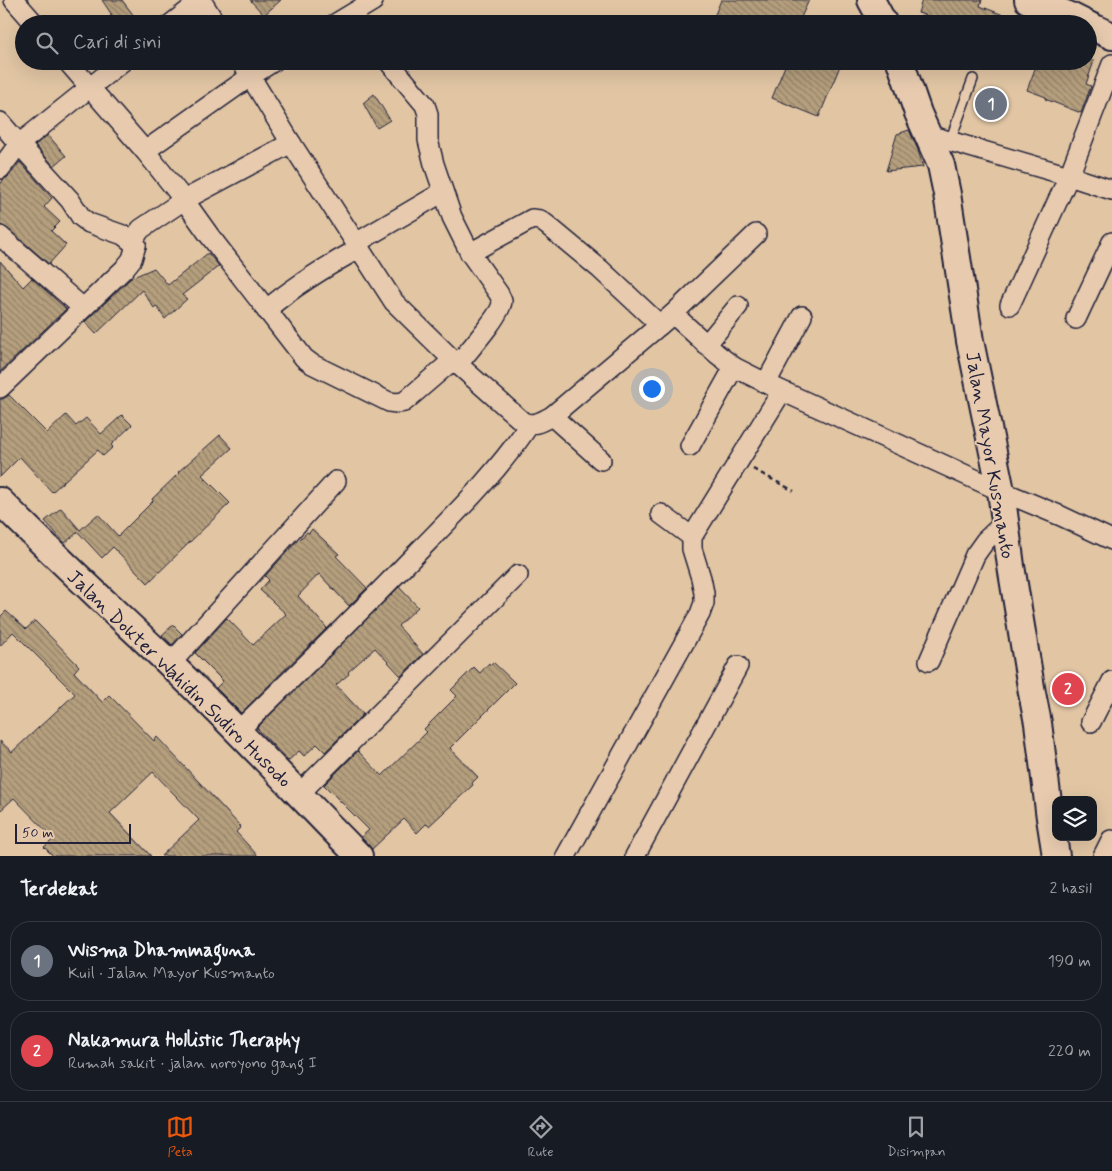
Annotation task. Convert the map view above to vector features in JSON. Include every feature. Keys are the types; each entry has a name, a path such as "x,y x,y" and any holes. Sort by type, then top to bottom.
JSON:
{"main road":[{"path":"871,0 879,15"},
{"path":"1028,0 1076,15"},
{"path":"1097,27 1112,36"},
{"name":"Jalan Mayor Kusmanto","path":"903,70 918,113 939,140 940,166 947,194 970,341 1001,491 1010,566 1038,724 1056,856"},
{"name":"Jalan Dokter Wahidin Sudiro Husodo","path":"0,501 170,664 359,856"}],"street":[{"path":"14,0 27,15"},
{"path":"182,15 201,0 210,15"},
{"path":"354,15 373,1"},
{"path":"1010,305 1069,176 1112,64"},
{"path":"75,70 145,151 304,358 389,402 397,403 404,402 456,362 500,309 502,301 470,253 442,192 428,140 428,114 425,104 396,70"},
{"path":"0,169 20,144 111,70"},
{"path":"145,151 245,70"},
{"path":"247,70 290,143 394,302 522,422 530,425 552,416 667,319 756,234"},
{"path":"0,122 70,200 81,217 89,223 123,235 136,245"},
{"path":"939,140 1069,176 1112,190"},
{"path":"0,388 124,269 132,259 136,245 134,240 138,233 184,200 290,143"},
{"path":"266,310 282,296 442,192"},
{"path":"470,253 532,220 540,220 600,269 734,366 774,387 1112,540"},
{"path":"0,236 83,308"},
{"path":"1076,319 1112,242"},
{"path":"706,345 738,306"},
{"path":"566,856 700,614 704,603 704,593 692,549 692,537 740,461 774,387 802,316"},
{"path":"690,446 734,366"},
{"path":"552,416 601,460"},
{"path":"238,732 337,635 459,510 514,447 530,425"},
{"path":"170,664 336,481"},
{"path":"661,514 692,537"},
{"path":"929,662 975,555 985,541 1005,522"},
{"path":"298,795 518,575"},
{"path":"635,856 738,666"},
{"path":"1091,722 1112,680"}],"lane":[{"path":"939,140 973,79"}],"path":[{"path":"740,461 794,490"}],"building":[{"path":"102,0 122,0 133,15 112,15"},
{"path":"250,0 281,0 264,15"},
{"path":"721,0 809,0 802,15 715,15"},
{"path":"922,0 982,0 980,6 1003,15 925,15 918,13"},
{"path":"783,70 838,70 819,117 772,98"},
{"path":"1035,70 1091,70 1086,84 1091,86 1081,113 1027,90"},
{"path":"374,94 390,120 377,128 363,103"},
{"path":"909,130 923,167 886,171 897,134"},
{"path":"48,135 66,156 54,166 35,145"},
{"path":"20,162 52,198 44,207 60,222 51,231 66,245 49,264 7,228 0,225 0,185"},
{"path":"208,253 219,266 182,295 187,299 165,319 156,306 154,308 142,290 96,334 85,322 131,278 154,268 168,285"},
{"path":"0,261 23,287 32,278 66,309 0,372"},
{"path":"9,395 47,433 66,415 76,426 86,418 101,434 122,415 132,425 111,445 113,447 103,456 98,450 52,492 20,457 0,477 0,399"},
{"path":"220,435 232,448 202,475 230,503 148,583 113,547 102,558 78,532 65,543 45,521 61,508 80,530 98,514 118,536 153,501 152,499 178,472"},
{"path":"312,529 339,554 336,556 367,588 349,606 319,574 298,596 327,628 241,713 216,688 223,681 195,653 227,618 253,645 286,614 260,590 269,580 265,576 298,540"},
{"path":"399,587 418,607 398,626 423,654 401,676 375,648 336,685 363,714 325,752 317,744 304,756 299,751 288,761 257,728"},
{"path":"6,611 26,629 35,621 79,666 74,672 102,702 109,695 154,741 157,737 241,827 236,832 258,856 161,856 199,820 153,772 110,813 151,856 53,856 44,847 54,839 14,798 0,811 0,741 12,752 75,694 13,632 0,646 0,617"},
{"path":"173,625 182,634 172,645 162,635"},
{"path":"493,662 515,683 450,748 478,777 472,783 473,785 429,826 426,824 417,833 404,819 372,849 361,837 369,830 324,785 358,751 382,776 427,732 424,729 457,696 451,690 474,667 480,673 489,663 490,665"}],"place":[{"name":"Wisma Dhammaguna","path":"991,104"},
{"name":"Nakamura Hollistic Theraphy","path":"1068,689"}]}
